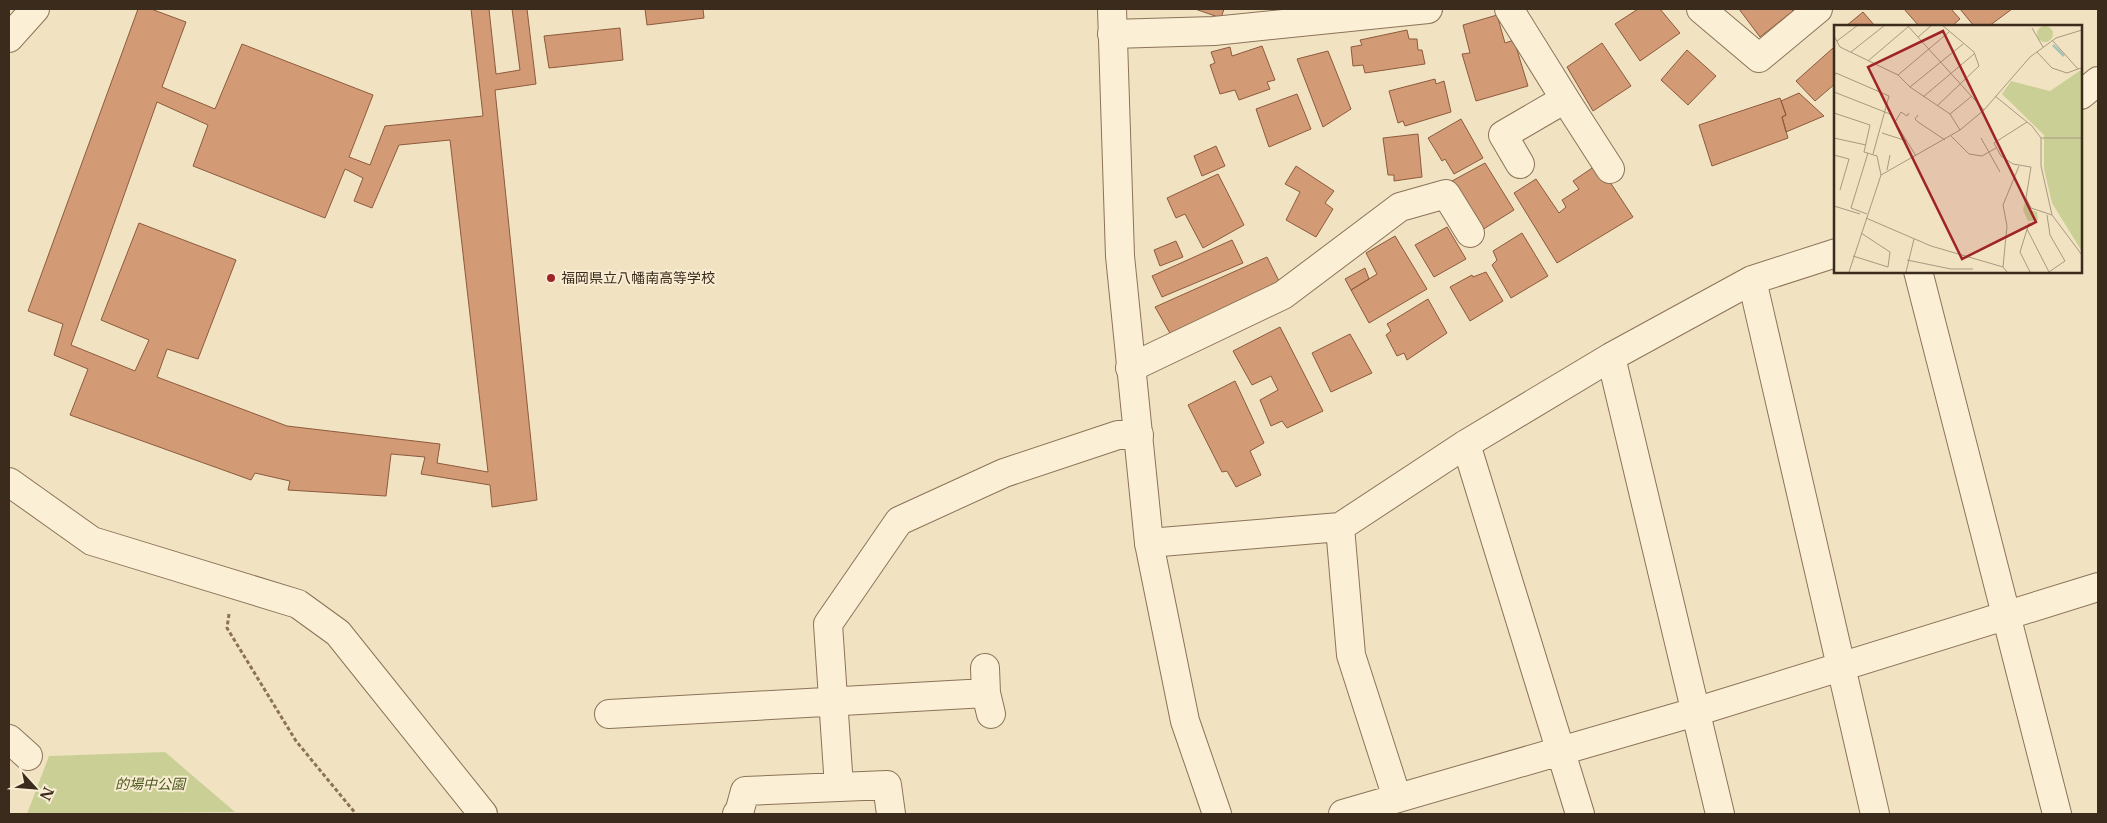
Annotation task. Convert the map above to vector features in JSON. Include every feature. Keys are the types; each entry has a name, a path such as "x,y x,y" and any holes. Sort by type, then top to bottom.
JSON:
{"street":[{"path":"9,38 35,9"},
{"path":"1217,814 1185,722 1149,543 1120,256 1112,22 1214,32 1295,16 1428,9"},
{"path":"1509,9 1610,169"},
{"path":"1701,9 1759,58 1818,9"},
{"path":"2082,94 2098,81"},
{"path":"1520,164 1503,135 1565,99"},
{"path":"1130,368 1283,295 1400,207 1446,194 1470,233"},
{"path":"1149,543 1340,527 1466,444 1611,357 1752,280 1834,253"},
{"path":"1918,272 2057,814"},
{"path":"1752,280 1875,814"},
{"path":"1611,357 1720,814"},
{"path":"839,787 828,624 899,521 1004,473 1118,435 1139,436"},
{"path":"1466,444 1559,751 1580,814"},
{"path":"9,482 92,541 298,604 338,633 483,814"},
{"path":"1340,527 1351,656 1397,798"},
{"path":"1342,814 1695,712 2098,587"},
{"path":"609,714 832,703 987,692"},
{"path":"737,814 745,792 887,785 891,814"}],"path":[{"path":"232,584 227,628 296,741 356,814"}],"green space":[{"name":"的場中公園","path":"165,752 235,812 27,814 49,756"}],"building":[{"path":"138,9 151,9 186,22 162,87 215,109 242,44 373,95 349,157 370,165 385,126 483,116 471,9 489,9 496,74 520,70 512,9 527,9 536,84 495,90 537,500 492,507 490,485 421,474 425,457 391,454 386,496 288,490 290,481 255,473 251,480 70,415 88,369 54,355 63,324 28,311","holes":["157,102 208,125 193,166 325,218 345,169 363,178 354,201 372,208 399,145 450,140 488,472 437,463 440,444 287,426 157,377 167,349 198,359 236,260 139,223 101,320 149,340 135,371 71,345"]},
{"path":"645,9 703,9 704,18 647,25"},
{"path":"1195,9 1224,9 1221,18"},
{"path":"1638,9 1660,9 1680,33 1640,61 1615,24"},
{"path":"1739,9 1791,9 1793,11 1760,37"},
{"path":"1904,9 1951,9 1960,19 1953,25 1918,25"},
{"path":"1960,9 2012,9 1990,25 1973,25"},
{"path":"1863,12 1874,25 1847,25"},
{"path":"1497,15 1505,43 1514,40 1528,86 1476,101 1462,54 1470,53 1463,25"},
{"path":"620,28 623,60 549,68 544,36"},
{"path":"1407,30 1409,39 1417,39 1418,50 1422,50 1425,64 1365,73 1363,65 1353,66 1351,47 1362,45 1360,40"},
{"path":"1602,43 1631,86 1593,111 1567,67"},
{"path":"1262,46 1275,80 1267,82 1270,89 1239,100 1235,90 1220,94 1210,65 1215,63 1211,52 1230,47 1232,56"},
{"path":"1834,49 1834,85 1815,101 1796,81"},
{"path":"1687,50 1716,76 1688,105 1661,80"},
{"path":"1328,51 1351,109 1323,127 1297,59"},
{"path":"1435,79 1436,84 1444,81 1451,112 1405,126 1403,121 1398,123 1389,91"},
{"path":"1799,93 1824,116 1786,132 1782,117 1786,115 1781,101"},
{"path":"1297,94 1311,129 1269,147 1256,109"},
{"path":"1780,98 1786,115 1782,117 1788,138 1712,166 1699,125"},
{"path":"1461,119 1483,158 1454,174 1445,159 1442,161 1428,138"},
{"path":"1418,134 1422,177 1394,181 1394,175 1388,175 1383,138"},
{"path":"1216,146 1225,166 1202,176 1194,156"},
{"path":"1485,163 1514,210 1482,230 1452,181"},
{"path":"1598,164 1633,217 1557,263 1514,193 1536,179 1559,213 1566,207 1562,200 1579,189 1573,181"},
{"path":"1296,166 1334,191 1325,203 1333,209 1316,237 1286,220 1300,192 1285,184"},
{"path":"1218,174 1244,225 1203,248 1185,214 1176,218 1167,198"},
{"path":"1447,227 1466,259 1434,277 1415,245"},
{"path":"1522,233 1548,276 1511,298 1492,265 1497,260 1493,251"},
{"path":"1395,236 1427,289 1369,323 1351,290 1377,274 1366,253"},
{"path":"1232,240 1243,263 1162,297 1152,276"},
{"path":"1176,241 1183,257 1160,266 1154,250"},
{"path":"1267,257 1281,285 1171,335 1155,307"},
{"path":"1365,268 1369,279 1351,290 1345,279"},
{"path":"1486,272 1503,301 1470,321 1450,287 1472,275 1473,277"},
{"path":"1428,299 1447,333 1407,360 1404,353 1397,356 1386,335 1391,331 1387,324"},
{"path":"1280,327 1323,411 1287,428 1282,421 1271,426 1260,400 1278,390 1271,376 1252,385 1233,351"},
{"path":"1350,334 1372,373 1331,392 1312,353"},
{"path":"1235,381 1264,443 1250,451 1261,475 1236,487 1227,471 1222,472 1188,405"}],"place":[{"name":"福岡県立八幡南高等学校","path":"551,278"}]}
